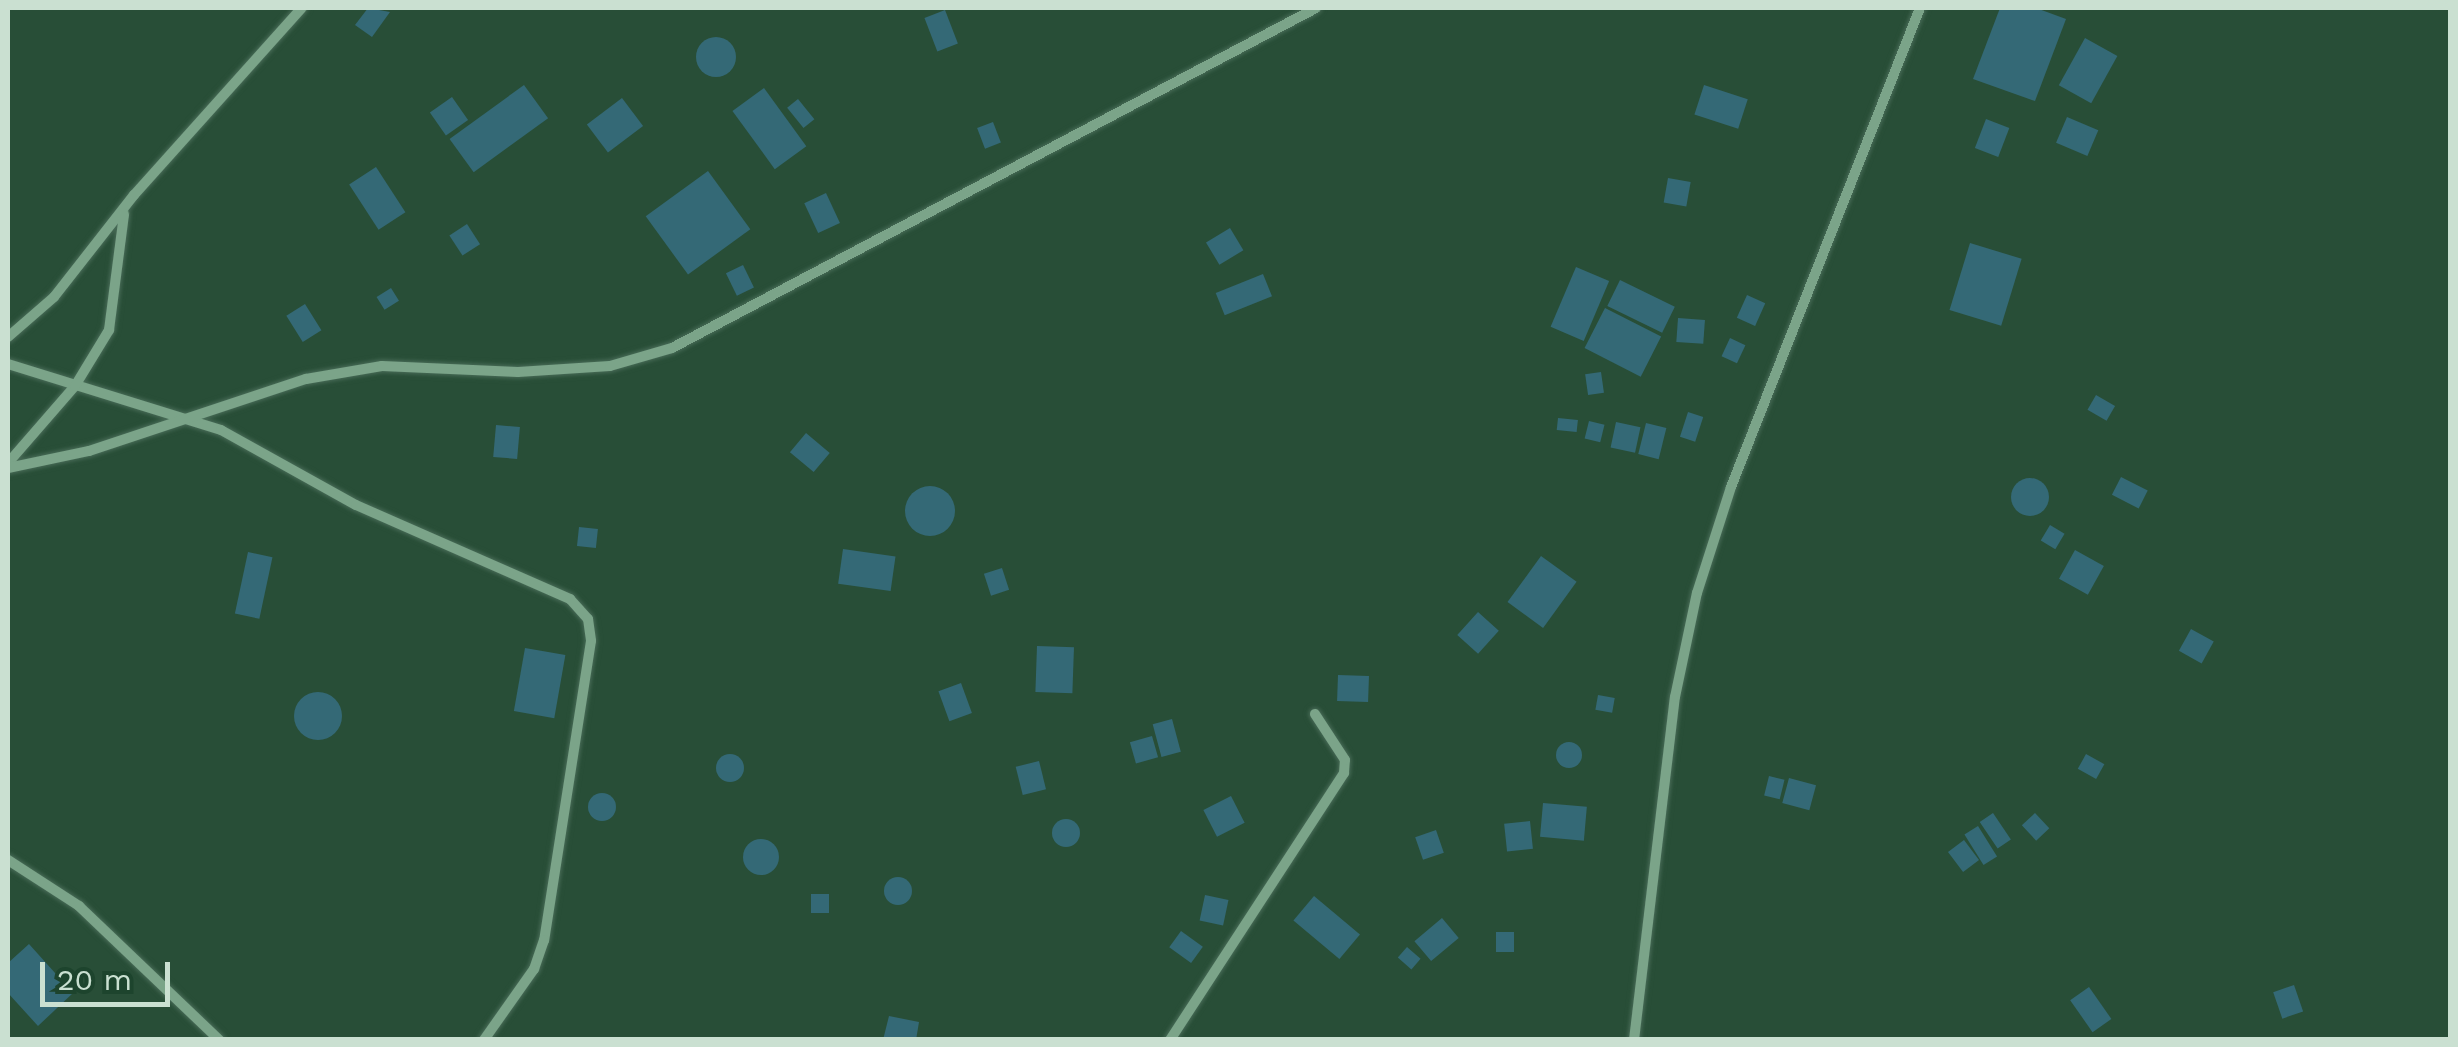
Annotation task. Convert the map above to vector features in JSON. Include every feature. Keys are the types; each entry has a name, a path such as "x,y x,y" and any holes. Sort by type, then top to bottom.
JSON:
{"street":[{"path":"8,337 54,297 302,8"},
{"path":"8,466 193,418 306,379 382,366 518,372 610,366 672,348 1316,8"},
{"path":"1634,1040 1676,698 1697,593 1732,487 1920,8"},
{"path":"8,466 75,386 109,330 124,212"},
{"path":"8,364 193,418 356,505 570,599 588,619 590,642 544,940 534,969 484,1040"},
{"path":"1170,1040 1344,773 1345,760 1315,714"},
{"path":"8,860 79,906 219,1040"}],"building":[{"path":"368,8 390,12 372,37 355,25"},
{"path":"2000,8 2036,8 2066,19 2035,101 1973,79"},
{"path":"945,10 958,44 937,51 924,18"},
{"path":"716,37 730,43 736,57 730,71 716,77 702,71 696,57 702,43"},
{"path":"2085,38 2117,56 2091,103 2059,85"},
{"path":"524,85 548,118 474,172 450,139"},
{"path":"1704,85 1748,99 1738,129 1694,114"},
{"path":"764,88 806,146 775,169 732,111"},
{"path":"452,97 468,120 446,135 430,112"},
{"path":"622,98 643,126 608,152 587,124"},
{"path":"798,99 814,119 803,128 787,108"},
{"path":"2067,117 2098,130 2087,156 2056,143"},
{"path":"1986,119 2009,128 1998,157 1975,148"},
{"path":"993,122 1001,143 985,149 977,128"},
{"path":"376,167 405,212 379,230 349,184"},
{"path":"708,171 750,229 688,275 646,216"},
{"path":"1668,178 1691,182 1686,207 1664,203"},
{"path":"826,193 840,223 818,233 804,203"},
{"path":"467,224 480,244 462,256 449,235"},
{"path":"1230,228 1243,250 1219,265 1206,242"},
{"path":"1970,243 2022,259 2001,326 1950,310"},
{"path":"743,265 754,287 737,296 726,273"},
{"path":"1576,267 1609,281 1584,341 1551,327"},
{"path":"1263,274 1272,296 1225,315 1216,293"},
{"path":"1620,280 1675,307 1662,333 1607,306"},
{"path":"391,288 399,301 385,310 377,297"},
{"path":"1747,295 1765,303 1755,326 1737,318"},
{"path":"305,304 321,330 303,342 286,316"},
{"path":"1605,308 1661,337 1641,377 1585,348"},
{"path":"1678,318 1705,320 1703,344 1676,342"},
{"path":"1730,338 1745,345 1737,363 1722,356"},
{"path":"1601,372 1604,393 1588,395 1585,374"},
{"path":"2096,395 2115,406 2107,421 2088,410"},
{"path":"1688,412 1703,417 1695,442 1680,437"},
{"path":"1558,418 1578,420 1577,432 1557,430"},
{"path":"1589,421 1605,425 1600,442 1585,438"},
{"path":"1616,422 1640,427 1635,453 1611,447"},
{"path":"1646,423 1666,428 1659,459 1638,454"},
{"path":"496,425 520,427 517,459 493,457"},
{"path":"806,433 830,453 814,472 790,452"},
{"path":"2121,477 2148,491 2139,508 2112,495"},
{"path":"2030,478 2044,483 2049,497 2044,511 2030,516 2016,511 2011,497 2016,483"},
{"path":"930,486 948,493 955,511 948,529 930,536 912,529 905,511 912,493"},
{"path":"2050,525 2065,534 2055,549 2041,540"},
{"path":"579,527 598,529 596,548 577,546"},
{"path":"843,549 895,556 891,591 838,584"},
{"path":"2075,550 2104,566 2088,595 2059,579"},
{"path":"248,552 272,557 259,619 235,614"},
{"path":"1541,556 1577,582 1543,628 1507,602"},
{"path":"1002,568 1009,590 991,596 984,574"},
{"path":"1478,612 1499,631 1478,654 1457,635"},
{"path":"2191,629 2214,642 2202,663 2179,651"},
{"path":"1037,646 1074,647 1072,693 1035,692"},
{"path":"525,648 565,655 554,718 514,711"},
{"path":"1338,675 1369,676 1368,702 1337,701"},
{"path":"961,683 972,713 949,721 938,691"},
{"path":"318,692 335,699 342,716 335,733 318,740 301,733 294,716 301,699"},
{"path":"1598,695 1615,698 1612,713 1595,710"},
{"path":"1172,719 1181,752 1161,757 1153,724"},
{"path":"1152,736 1158,757 1136,763 1130,742"},
{"path":"1569,742 1578,746 1582,755 1578,764 1569,768 1560,764 1556,755 1560,746"},
{"path":"730,754 740,758 744,768 740,778 730,782 720,778 716,768 720,758"},
{"path":"2086,754 2104,764 2096,779 2078,769"},
{"path":"1039,761 1046,789 1023,795 1016,767"},
{"path":"1769,776 1785,780 1780,799 1764,795"},
{"path":"1789,778 1816,785 1809,810 1782,803"},
{"path":"602,793 612,797 616,807 612,817 602,821 592,817 588,807 592,797"},
{"path":"1231,796 1245,823 1217,837 1203,810"},
{"path":"1543,803 1587,807 1584,841 1540,837"},
{"path":"1993,813 2011,840 1998,848 1980,822"},
{"path":"2035,813 2049,828 2036,841 2022,825"},
{"path":"1066,819 1076,823 1080,833 1076,843 1066,847 1056,843 1052,833 1056,823"},
{"path":"1530,821 1533,849 1507,852 1504,824"},
{"path":"1978,826 1997,857 1984,865 1964,834"},
{"path":"1436,830 1444,853 1423,860 1415,837"},
{"path":"761,839 774,844 779,857 774,870 761,875 748,870 743,857 748,844"},
{"path":"1964,840 1979,860 1963,872 1948,852"},
{"path":"898,877 908,881 912,891 908,901 898,905 888,901 884,891 888,881"},
{"path":"811,894 829,894 829,913 811,913"},
{"path":"1205,895 1228,900 1223,925 1200,920"},
{"path":"1314,896 1360,935 1339,959 1293,921"},
{"path":"1442,918 1459,938 1431,961 1414,941"},
{"path":"1181,931 1203,947 1191,963 1169,947"},
{"path":"1496,932 1514,932 1514,952 1496,952"},
{"path":"29,944 73,993 38,1026 8,993 8,963"},
{"path":"1407,947 1421,959 1411,969 1398,958"},
{"path":"2294,985 2303,1011 2282,1019 2273,992"},
{"path":"2089,987 2111,1019 2093,1032 2070,1000"},
{"path":"889,1016 919,1022 916,1040 883,1040"}]}
